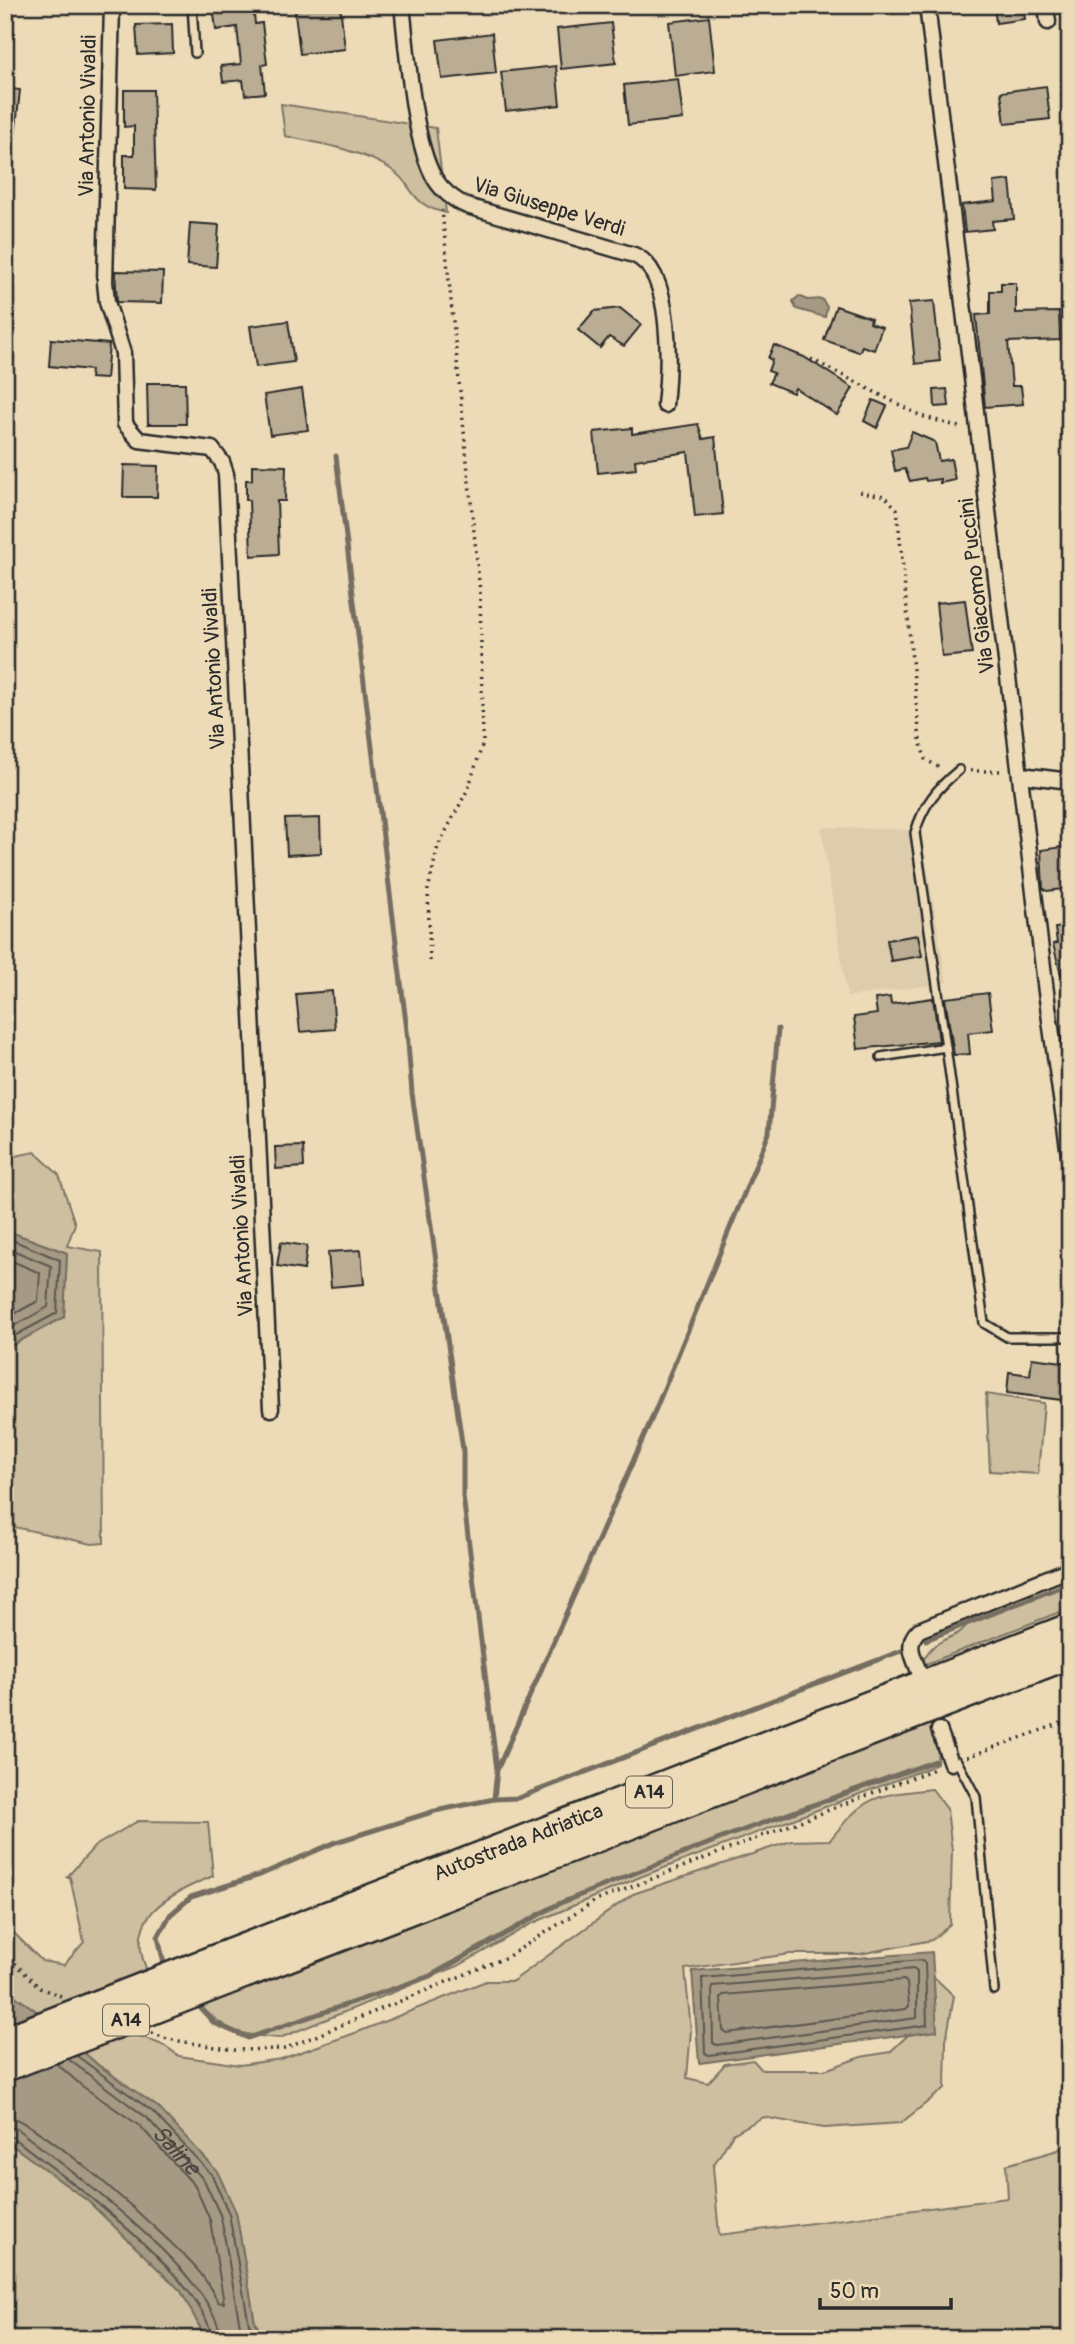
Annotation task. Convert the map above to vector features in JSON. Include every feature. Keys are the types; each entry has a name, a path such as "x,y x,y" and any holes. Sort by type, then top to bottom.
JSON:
{"highway":[{"name":"Autostrada Adriatica","path":"5,2067 238,1964 1070,1628"},
{"name":"Autostrada Adriatica","path":"5,2041 238,1964 1070,1654"}],"street":[{"name":"Via Antonio Vivaldi","path":"112,5 105,282 107,302 123,353 125,424 139,440 212,449 222,462 226,474 271,1409"},
{"path":"402,5 418,122 431,171 440,187"},
{"name":"Via Giacomo Puccini","path":"927,5 1046,992 1070,1163"},
{"path":"1046,5 1048,22"},
{"name":"Via Giuseppe Verdi","path":"440,187 467,206 634,255 648,263 660,285 667,342 665,405"},
{"path":"1021,773 1070,781"},
{"path":"918,1669 911,1647 913,1637 919,1630 1070,1569"},
{"path":"939,1730 954,1762"}],"lane":[{"path":"192,5 195,53"},
{"path":"959,770 939,786 920,814 915,832 984,1323 1007,1337 1070,1336"},
{"path":"881,1057 946,1047"},
{"path":"954,1762 976,1797 994,1990"}],"path":[{"path":"430,961 428,890 438,846 468,789 483,743 484,704 480,592 440,187"},
{"path":"811,359 921,416 945,425 979,430"},
{"path":"860,492 885,496 897,509 920,740 925,759 932,765 959,770 1021,773"},
{"path":"142,2029 167,2039 234,2050 284,2049 507,1958 595,1901 1070,1720"},
{"path":"5,1953 40,1988 65,1998"}],"shaded area":[{"path":"281,104 436,128 446,213 425,205 397,174 377,161 338,148 285,136"},
{"path":"821,827 921,830 947,983 847,997"},
{"path":"35,1152 59,1175 75,1224 67,1246 102,1252 104,1543 92,1544 5,1525 5,1349 64,1317 67,1253 5,1230 5,1158"},
{"path":"986,1394 1044,1403 1038,1474 990,1471"},
{"path":"1070,1572 1070,1608 921,1666 934,1646 963,1629 972,1610"},
{"path":"931,1723 938,1745 937,1763 928,1768 640,1877 531,1924 458,1966 280,2038 236,2031 218,2021 200,2005"},
{"path":"932,1789 947,1809 952,1851 950,1924 932,1940 860,1954 790,1954 685,1969 691,2030 687,2078 708,2083 725,2064 753,2060 762,2070 825,2070 861,2057 890,2052 908,2035 936,2031 933,1976 954,1996 946,2041 945,2088 901,2123 824,2128 763,2117 733,2134 713,2166 719,2235 1008,2198 1006,2165 1058,2150 1070,2140 1070,2339 266,2339 255,2323 236,2212 111,2073 98,2065 42,2015 5,1989 5,1924 42,1961 64,1965 84,1942 70,1877 67,1877 95,1846 138,1821 208,1822 213,1876 165,1901 153,1911 145,1923 141,1938 142,1955 149,1975 70,2008 165,2046 179,2056 240,2065 281,2059 358,2032 486,1981 513,1981 633,1894 791,1841 830,1840 854,1813 874,1800 897,1793"},
{"path":"5,2140 88,2201 181,2291 206,2339 5,2339"}],"water":[{"path":"799,296 807,300 822,299 827,307 825,317 796,309 793,301"},
{"path":"5,1230 67,1253 64,1317 5,1349"},
{"path":"932,1952 937,2031 699,2063 692,1971"},
{"name":"Saline","path":"5,1989 42,2015 98,2065 158,2107 217,2171 236,2212 255,2323 266,2339 206,2339 181,2291 88,2201 5,2140"}],"building":[{"path":"253,5 255,24 262,23 267,64 262,65 265,93 245,95 243,80 223,82 221,66 241,64 237,27 216,30 213,7"},
{"path":"294,5 340,5 345,49 300,54"},
{"path":"994,5 1023,5 1025,19 996,23"},
{"path":"709,17 715,71 675,76 669,22"},
{"path":"611,23 616,63 561,69 557,29"},
{"path":"172,24 173,53 138,55 136,25"},
{"path":"492,33 496,73 442,79 437,40"},
{"path":"556,66 560,105 506,111 501,72"},
{"path":"678,79 683,119 628,125 624,85"},
{"path":"1046,86 1050,119 1005,124 1001,92"},
{"path":"5,88 20,90 15,136 5,136"},
{"path":"124,90 153,90 156,190 124,189 124,155 134,155 134,126 124,127"},
{"path":"1010,180 1014,219 992,221 993,229 965,232 962,205 996,201 994,182"},
{"path":"190,223 219,225 216,267 187,265"},
{"path":"115,271 163,272 162,303 117,302"},
{"path":"1001,283 1016,283 1016,313 1059,312 1060,340 1008,342 1012,386 1021,386 1023,404 985,407 976,315 990,314 990,291 1001,291"},
{"path":"934,301 940,361 915,364 909,303"},
{"path":"836,306 871,318 870,323 882,327 874,350 862,346 859,352 824,340"},
{"path":"620,308 641,325 624,346 609,337 600,348 578,330 594,311"},
{"path":"288,321 294,362 256,367 250,326"},
{"path":"51,339 109,344 106,379 90,378 91,370 49,366"},
{"path":"774,345 804,357 853,388 837,415 795,388 793,393 769,383 774,373 768,371 772,360 768,358"},
{"path":"147,383 185,383 186,424 148,424"},
{"path":"302,389 308,430 270,435 264,395"},
{"path":"947,389 949,406 935,407 934,390"},
{"path":"873,400 887,406 877,428 864,421"},
{"path":"698,424 703,439 715,437 723,514 695,517 688,452 635,460 636,469 598,473 594,432 632,428 632,434"},
{"path":"912,432 935,442 939,461 951,459 955,480 940,483 940,479 926,481 925,478 910,481 905,469 895,471 891,450 906,447"},
{"path":"124,465 158,466 157,497 123,497"},
{"path":"252,465 286,466 285,501 277,501 279,554 251,556 246,480 252,480"},
{"path":"965,600 972,654 942,657 936,603"},
{"path":"320,818 321,853 287,855 285,819"},
{"path":"1070,846 1070,888 1047,891 1043,888 1041,850"},
{"path":"1070,926 1070,974 1061,975 1053,944 1057,943 1055,928"},
{"path":"918,935 922,956 891,961 887,940"},
{"path":"332,991 335,1029 300,1032 296,994"},
{"path":"988,993 993,1030 968,1033 970,1054 954,1055 945,998"},
{"path":"890,997 891,1004 933,998 939,1041 858,1049 854,1017 877,1014 875,999"},
{"path":"303,1146 304,1167 276,1169 275,1147"},
{"path":"281,1242 307,1246 304,1270 277,1266"},
{"path":"361,1250 364,1284 331,1287 328,1252"},
{"path":"1032,1358 1070,1363 1070,1401 1007,1393 1009,1372 1030,1375"}],"waterway":[{"path":"165,1968 158,1937 170,1915 191,1897 260,1875 336,1842 435,1811 494,1799 497,1770 463,1496 463,1450 412,1093 407,1031 336,456"},
{"path":"498,1768 652,1418 769,1133 778,1029"},
{"path":"926,1640 1070,1583"},
{"path":"494,1799 518,1798 901,1651"},
{"path":"195,2002 214,2023 248,2038 430,1976 558,1904 727,1836 935,1761"}]}
